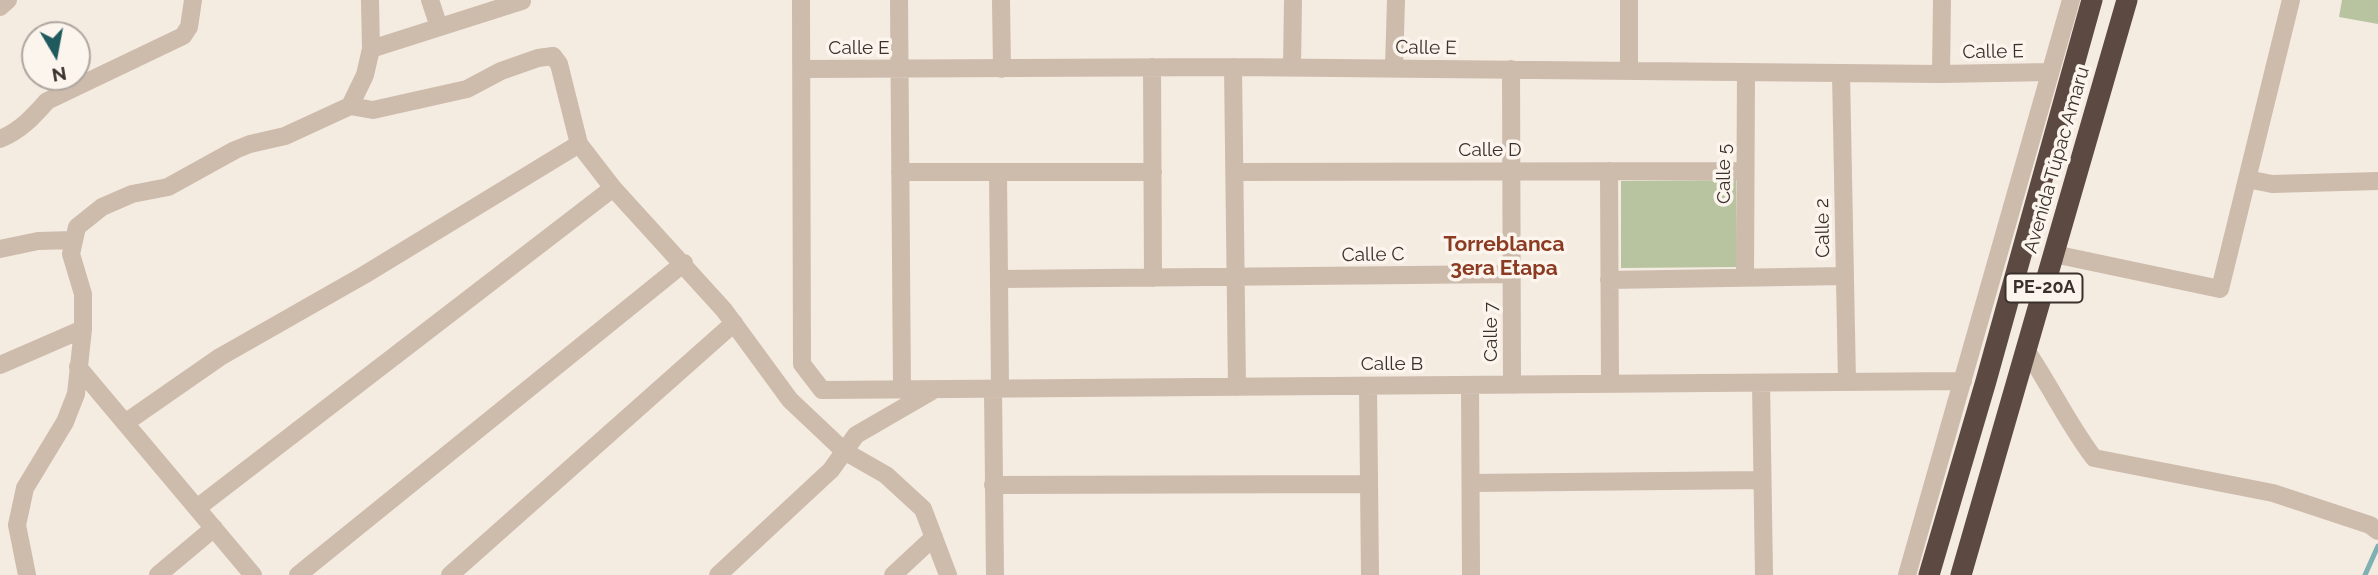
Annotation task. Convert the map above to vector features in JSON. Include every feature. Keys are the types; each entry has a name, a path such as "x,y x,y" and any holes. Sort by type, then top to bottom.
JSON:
{"highway":[{"name":"Avenida Túpac Amaru","path":"1929,575 1990,368 2092,0"},
{"name":"Avenida Túpac Amaru","path":"1961,575 2127,0"}],"street":[{"path":"0,7 8,0"},
{"path":"0,139 11,135 47,101 183,36 189,27 193,0"},
{"path":"350,106 365,75 371,49 370,0"},
{"path":"430,0 439,27"},
{"path":"802,0 802,69"},
{"path":"898,0 902,389"},
{"path":"1001,0 1002,69"},
{"path":"1292,67 1293,0"},
{"path":"1394,68 1396,0"},
{"path":"1629,0 1629,71"},
{"path":"1941,74 1942,0"},
{"path":"1908,575 2071,0"},
{"path":"2054,254 2220,289 2291,0"},
{"path":"371,49 522,1"},
{"path":"26,575 17,524 25,488 65,422 76,394 83,329 83,294 71,254 77,227 102,207 132,194 168,187 235,150 285,136 350,106 373,110 467,89 501,71 538,58 553,56 559,64 579,144 612,188 684,264 734,323 790,400 844,451 886,475 923,509 948,575"},
{"path":"1233,66 1237,387"},
{"name":"Calle E","path":"802,69 1233,66 1941,74 2050,72"},
{"path":"1152,67 1153,278"},
{"name":"Calle B","path":"802,69 802,364 821,390 1963,381"},
{"name":"Calle 7","path":"1511,69 1512,385"},
{"name":"Calle 5","path":"1745,72 1745,277"},
{"name":"Calle 2","path":"1841,73 1847,382"},
{"path":"125,423 220,357 364,275 579,144"},
{"path":"1609,171 1610,384"},
{"name":"Calle D","path":"1234,172 1745,171"},
{"path":"900,172 1153,172"},
{"path":"995,575 993,485 1000,279 998,172"},
{"path":"2247,178 2272,184 2378,181"},
{"path":"197,508 612,188"},
{"path":"0,249 38,241 74,240"},
{"path":"298,575 684,264"},
{"name":"Calle C","path":"1000,279 1512,274"},
{"path":"1609,279 1845,276"},
{"path":"450,575 734,323"},
{"path":"0,365 83,329"},
{"path":"2026,350 2076,435 2094,458 2273,493 2370,525 2378,531"},
{"path":"78,367 253,575"},
{"path":"1761,383 1764,575"},
{"path":"1470,385 1471,575"},
{"path":"1368,386 1370,575"},
{"path":"718,575 831,470 856,435 935,389"},
{"path":"1471,483 1762,480"},
{"path":"993,485 1369,484"},
{"path":"158,575 214,528"},
{"path":"893,575 934,537"}],"green space":[{"path":"2342,0 2378,0 2378,24 2339,17"},
{"path":"1736,180 1737,267 1621,268 1621,181"}],"waterway":[{"path":"2365,575 2378,546"}],"district":[{"name":"Torreblanca 3era Etapa","path":"1504,257"}]}
